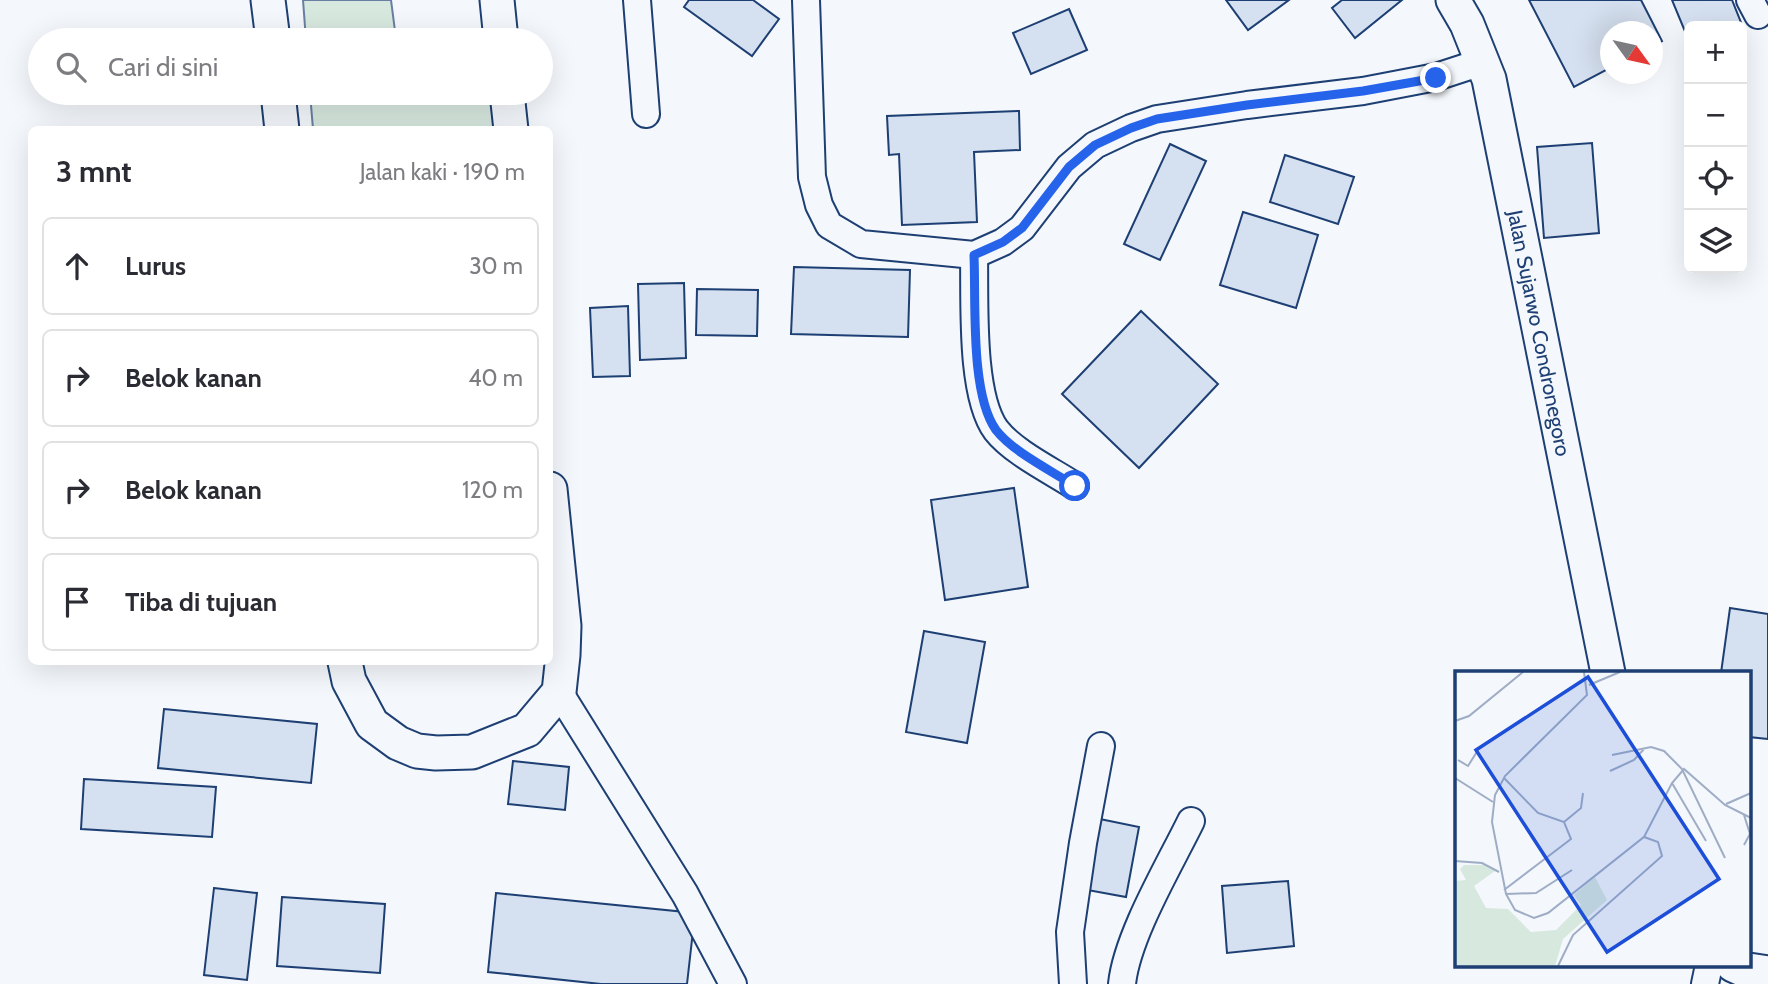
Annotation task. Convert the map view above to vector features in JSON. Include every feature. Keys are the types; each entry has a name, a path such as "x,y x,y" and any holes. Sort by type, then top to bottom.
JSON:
{"street":[{"path":"268,0 272,28"},
{"path":"497,0 500,28"},
{"path":"636,0 646,114"},
{"path":"806,0 812,177 819,205 829,225 860,244 974,255 1003,242 1022,228 1069,167 1095,145 1131,128 1170,117 1436,78 1482,62"},
{"name":"Jalan Sujarwo Condronegoro","path":"1454,0 1467,24 1492,93 1608,671"},
{"path":"279,105 282,126"},
{"path":"508,105 510,126"},
{"path":"974,255 978,382 988,414 997,430 1011,444 1075,486"},
{"path":"346,665 349,681 372,724 398,743 417,751 436,754 472,752 527,730 559,692 564,626 553,518"},
{"path":"559,692 685,894 733,984"},
{"path":"1073,984 1070,932 1101,746"},
{"path":"1122,984 1124,964 1191,821"},
{"path":"1738,967 1768,973"}],"shaded area":[{"path":"303,0 391,0 395,28 305,28"},
{"path":"311,105 491,105 494,126 313,126"}],"building":[{"path":"689,0 753,0 779,19 752,56 684,7"},
{"path":"1226,0 1289,0 1248,30"},
{"path":"1342,0 1402,0 1355,38 1332,8"},
{"path":"1529,0 1641,0 1652,21 1600,21 1600,73 1574,87"},
{"path":"1672,0 1732,0 1740,21 1684,21 1684,29"},
{"path":"1069,9 1087,50 1031,74 1013,33"},
{"path":"1019,111 1020,150 974,152 977,222 902,225 899,154 889,155 887,116"},
{"path":"1592,143 1599,233 1544,238 1537,147"},
{"path":"1170,144 1206,161 1160,260 1124,244"},
{"path":"1285,155 1354,177 1338,224 1270,202"},
{"path":"1243,212 1318,235 1296,308 1220,285"},
{"path":"794,267 910,270 908,337 791,334"},
{"path":"684,283 686,358 640,360 638,284"},
{"path":"697,289 758,290 757,336 696,335"},
{"path":"628,306 630,376 593,377 590,308"},
{"path":"1141,311 1218,384 1139,468 1062,394"},
{"path":"1014,488 1028,587 945,600 931,500"},
{"path":"1730,608 1768,614 1768,739 1750,737 1750,671 1721,671"},
{"path":"924,631 985,642 967,743 906,732"},
{"path":"164,709 317,724 311,783 158,768"},
{"path":"513,761 569,767 565,810 508,804"},
{"path":"84,779 216,787 212,837 81,829"},
{"path":"1095,818 1139,827 1126,897 1082,889"},
{"path":"1288,881 1294,946 1227,953 1222,886"},
{"path":"214,888 257,893 247,980 204,975"},
{"path":"496,893 695,913 687,984 601,984 488,972"},
{"path":"282,897 385,904 380,973 277,966"}],"route":[{"path":"1075,486 1011,444 997,430 988,414 978,382 974,255 1003,242 1022,228 1069,167 1095,145 1131,128 1157,119 1363,91 1436,78"}]}
